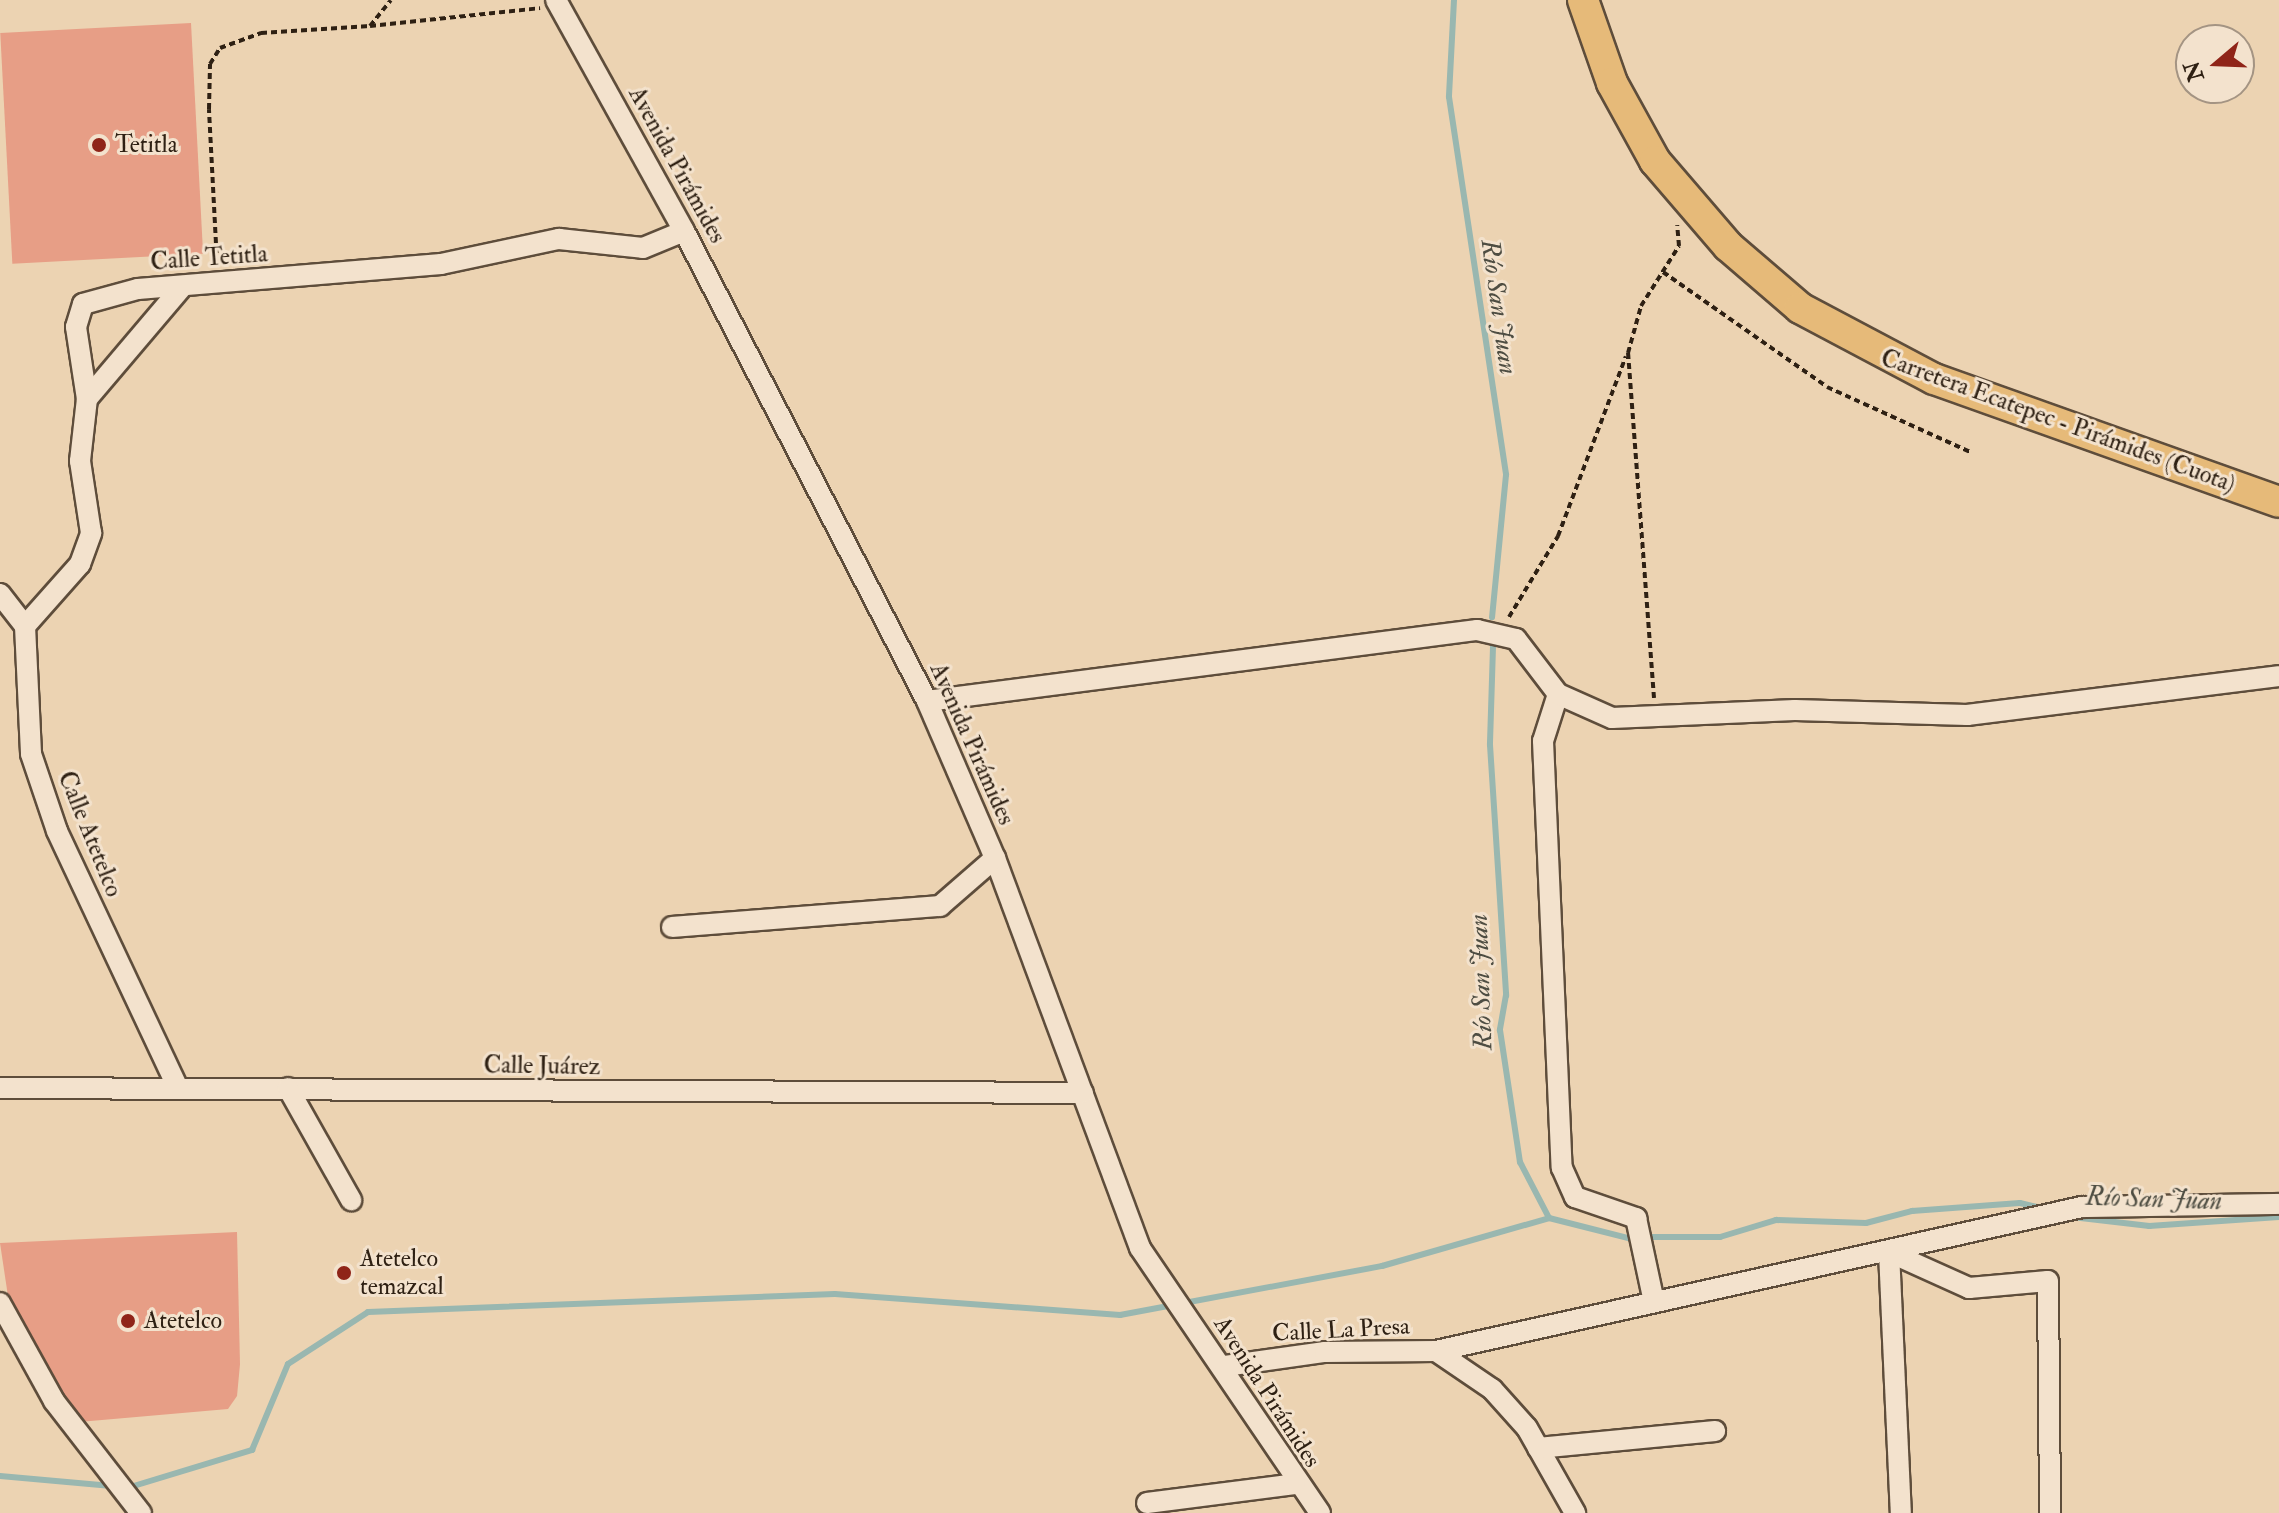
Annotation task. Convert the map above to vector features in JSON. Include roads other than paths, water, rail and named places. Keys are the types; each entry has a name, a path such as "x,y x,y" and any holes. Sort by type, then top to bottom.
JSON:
{"highway":[{"name":"Carretera Ecatepec - Pirámides (Cuota)","path":"1583,0 1622,104 1681,196 1781,293 1879,356 2279,502"}],"street":[{"name":"Avenida Pirámides","path":"557,3 684,231 927,701 995,858 1140,1248 1225,1366 1295,1484 1320,1513"},
{"name":"Calle Tetitla","path":"25,626 87,549 91,511 80,461 87,399 76,327 83,304 107,293 441,264 559,239 643,248 684,231"},
{"path":"87,399 183,286"},
{"path":"0,594 25,626"},
{"name":"Calle Atetelco","path":"25,626 31,754 57,831 176,1084"},
{"path":"927,701 1459,630 1499,632 1530,651 1558,694 1612,718 1795,710 1967,715 2279,676"},
{"path":"1558,694 1543,741 1562,1168 1575,1197 1636,1218 1654,1302"},
{"path":"672,927 928,908 949,902 995,858"},
{"name":"Calle Juárez","path":"0,1088 176,1084 288,1088 1083,1093"},
{"path":"288,1088 351,1200"},
{"path":"1436,1351 2082,1207 2279,1204"},
{"path":"1889,1252 1969,1288 2048,1281 2050,1513"},
{"path":"1889,1252 1901,1513"},
{"path":"0,1303 54,1401 141,1513"},
{"name":"Calle La Presa","path":"1225,1366 1325,1352 1436,1351 1492,1389 1538,1448 1575,1513"},
{"path":"1538,1448 1715,1431"},
{"path":"1147,1503 1295,1484"}],"waterway":[{"name":"Río San Juan","path":"1454,0 1449,97 1506,475 1492,617"},
{"name":"Río San Juan","path":"1493,647 1490,745 1506,995 1500,1030 1520,1162 1549,1218 1636,1240"},
{"name":"Río San Juan","path":"1650,1237 1720,1237 1776,1220 1866,1223 1912,1211 2020,1203 2042,1208"},
{"name":"Río San Juan","path":"2072,1217 2149,1226 2279,1217"},
{"path":"127,1488 252,1450 288,1364 368,1312 835,1294 1120,1315 1382,1266 1549,1218"},
{"path":"0,1476 112,1486"}],"place":[{"name":"Tetitla","path":"99,145"},
{"name":"Atetelco temazcal","path":"344,1273"},
{"name":"Atetelco","path":"128,1321"}]}
